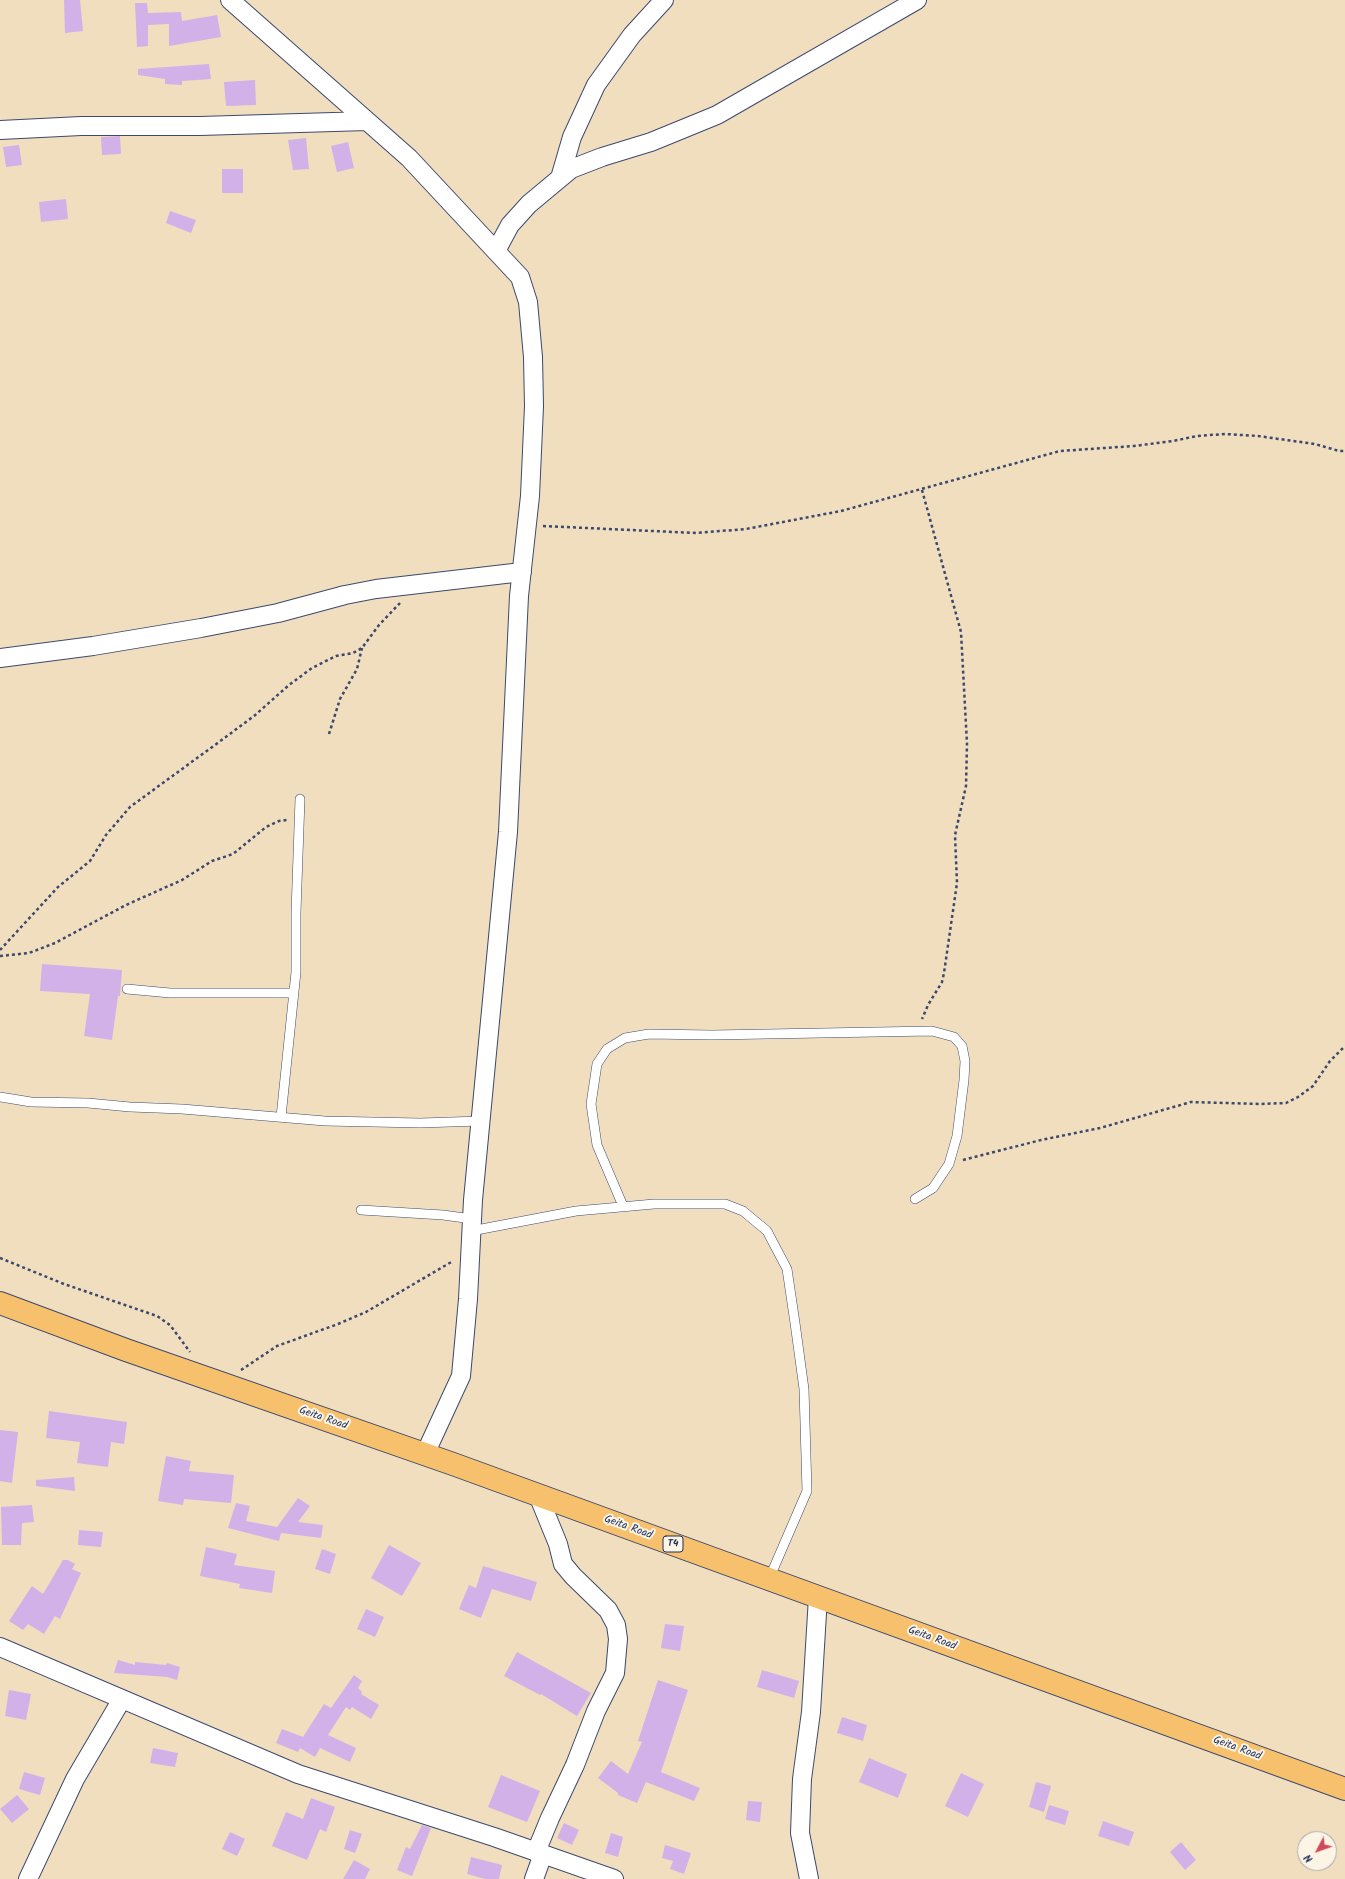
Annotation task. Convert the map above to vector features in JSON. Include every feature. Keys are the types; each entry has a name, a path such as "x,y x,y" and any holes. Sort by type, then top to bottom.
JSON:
{"highway":[{"name":"Geita Road","path":"0,1303 126,1350 425,1454 1345,1789"}],"street":[{"path":"230,0 409,158 520,277 528,302 533,357 534,406 527,525 519,596 508,832 472,1225 461,1376 425,1454"},
{"path":"560,178 572,137 596,85 632,35 664,0"},
{"path":"496,251 510,225 530,204 571,169 602,157 651,142 717,115 917,0"},
{"path":"0,130 81,126 215,126 366,121"},
{"path":"0,658 93,646 201,628 278,612 345,595 420,582 522,572"},
{"path":"534,1879 550,1818 576,1765 596,1711 615,1673 618,1639 616,1626 608,1610 573,1576 563,1564 558,1544 538,1495"},
{"path":"809,1879 800,1833 802,1779 811,1712 818,1597"},
{"path":"0,1647 298,1774 540,1853 614,1879"},
{"path":"28,1879 75,1779 122,1699"}],"lane":[{"path":"281,1117 296,972 296,912 300,799"},
{"path":"127,989 170,993 294,993"},
{"path":"623,1206 597,1145 591,1104 597,1064 607,1049 625,1038 650,1034 712,1035 919,1031 944,1033 954,1037 962,1046 965,1061 964,1080 956,1136 949,1164 933,1188 915,1199"},
{"path":"0,1097 31,1102 88,1103 325,1121 420,1123 481,1121"},
{"path":"361,1210 443,1215 472,1225 576,1210 623,1206 654,1204 725,1204 743,1211 767,1231 787,1269 804,1389 807,1491 769,1579"}],"path":[{"path":"527,525 696,533 746,529 841,511 922,490 1060,450 1134,446 1197,436 1225,434 1258,436 1314,444 1339,451 1345,451"},
{"path":"919,1031 928,1005 942,982 944,973 957,883 955,835 966,786 967,751 961,632 922,490"},
{"path":"0,950 58,887 90,861 113,825 130,807 225,738 288,685 312,668 336,656 353,653 362,648 380,625 420,582"},
{"path":"329,734 340,699 357,669 362,648"},
{"path":"0,956 29,953 55,943 126,905 182,880 212,861 233,854 252,837 279,821 299,818"},
{"path":"949,1164 1035,1142 1100,1128 1192,1102 1260,1104 1286,1103 1298,1097 1313,1086 1330,1061 1345,1046"},
{"path":"235,1374 277,1346 338,1324 366,1312 470,1250"},
{"path":"0,1258 64,1284 157,1316 170,1325 194,1356"}],"building":[{"path":"64,0 80,0 83,31 65,33"},
{"path":"135,3 147,3 148,13 181,12 182,21 217,15 221,37 169,46 169,24 148,25 148,46 137,47"},
{"path":"209,64 211,79 182,81 182,85 165,84 165,79 138,75 138,69"},
{"path":"255,80 256,105 226,106 224,82"},
{"path":"120,136 121,154 102,155 101,137"},
{"path":"306,138 309,169 293,170 288,140"},
{"path":"348,142 354,168 337,172 331,146"},
{"path":"19,145 22,165 6,167 3,147"},
{"path":"222,169 243,169 243,193 222,193"},
{"path":"66,199 68,219 41,222 39,202"},
{"path":"170,211 196,220 191,233 166,223"},
{"path":"42,964 122,970 120,996 118,996 112,1040 84,1036 90,994 40,991"},
{"path":"49,1411 127,1422 124,1444 111,1442 108,1467 77,1463 80,1442 46,1438"},
{"path":"0,1430 18,1432 12,1483 0,1481"},
{"path":"166,1456 191,1461 189,1471 234,1475 231,1503 184,1499 183,1505 158,1501"},
{"path":"74,1477 75,1491 36,1486 36,1480"},
{"path":"298,1498 310,1506 298,1522 323,1525 321,1538 281,1533 279,1541 228,1528 236,1503 250,1506 246,1521 277,1527"},
{"path":"32,1505 34,1522 22,1523 21,1545 2,1545 1,1507"},
{"path":"79,1530 103,1532 101,1547 78,1545"},
{"path":"389,1545 421,1563 402,1596 371,1578"},
{"path":"206,1547 237,1554 234,1565 275,1571 272,1593 239,1588 240,1584 200,1576"},
{"path":"322,1549 336,1554 330,1574 315,1569"},
{"path":"63,1560 68,1560 75,1564 72,1569 81,1573 60,1619 55,1616 44,1634 28,1624 23,1630 9,1621 32,1586 43,1594"},
{"path":"483,1566 537,1582 531,1601 492,1589 481,1618 459,1609 469,1585 476,1588"},
{"path":"366,1609 384,1617 375,1637 357,1629"},
{"path":"665,1624 684,1626 680,1651 661,1648"},
{"path":"517,1652 591,1693 577,1716 541,1694 540,1695 504,1676"},
{"path":"118,1660 135,1665 135,1662 166,1665 167,1663 180,1667 177,1680 167,1677 114,1673"},
{"path":"762,1670 799,1681 794,1698 757,1687"},
{"path":"354,1675 362,1681 358,1688 362,1692 361,1694 379,1705 371,1719 352,1707 350,1710 346,1707 328,1735 356,1748 350,1762 320,1748 315,1757 300,1748 298,1752 276,1743 282,1729 303,1737 324,1704 331,1708"},
{"path":"658,1680 688,1690 661,1772 700,1788 694,1801 646,1782 637,1803 618,1795 618,1793 598,1778 611,1761 628,1774 642,1742 638,1741"},
{"path":"9,1690 31,1694 26,1720 5,1716"},
{"path":"842,1717 867,1725 863,1741 837,1733"},
{"path":"153,1748 178,1753 175,1767 150,1763"},
{"path":"869,1758 907,1774 898,1798 859,1782"},
{"path":"24,1772 45,1778 40,1795 19,1789"},
{"path":"961,1773 984,1784 968,1817 945,1806"},
{"path":"501,1775 540,1791 527,1822 488,1807"},
{"path":"1036,1782 1051,1786 1044,1812 1029,1807"},
{"path":"17,1795 29,1809 12,1823 0,1809"},
{"path":"311,1798 335,1807 326,1832 320,1829 307,1860 272,1846 286,1812 303,1819"},
{"path":"748,1801 762,1802 760,1822 746,1820"},
{"path":"1049,1805 1069,1811 1065,1825 1045,1819"},
{"path":"1103,1821 1134,1832 1129,1846 1098,1836"},
{"path":"564,1823 579,1830 572,1845 557,1838"},
{"path":"422,1825 431,1828 412,1876 397,1870 406,1847 410,1849"},
{"path":"350,1830 362,1834 355,1853 344,1849"},
{"path":"230,1832 245,1839 237,1856 222,1849"},
{"path":"611,1833 623,1837 618,1857 605,1853"},
{"path":"1181,1842 1196,1860 1185,1870 1170,1852"},
{"path":"665,1845 691,1853 684,1874 670,1869 673,1861 662,1858"},
{"path":"471,1857 502,1865 499,1879 485,1879 467,1874"},
{"path":"354,1860 370,1869 365,1879 343,1879"}]}
